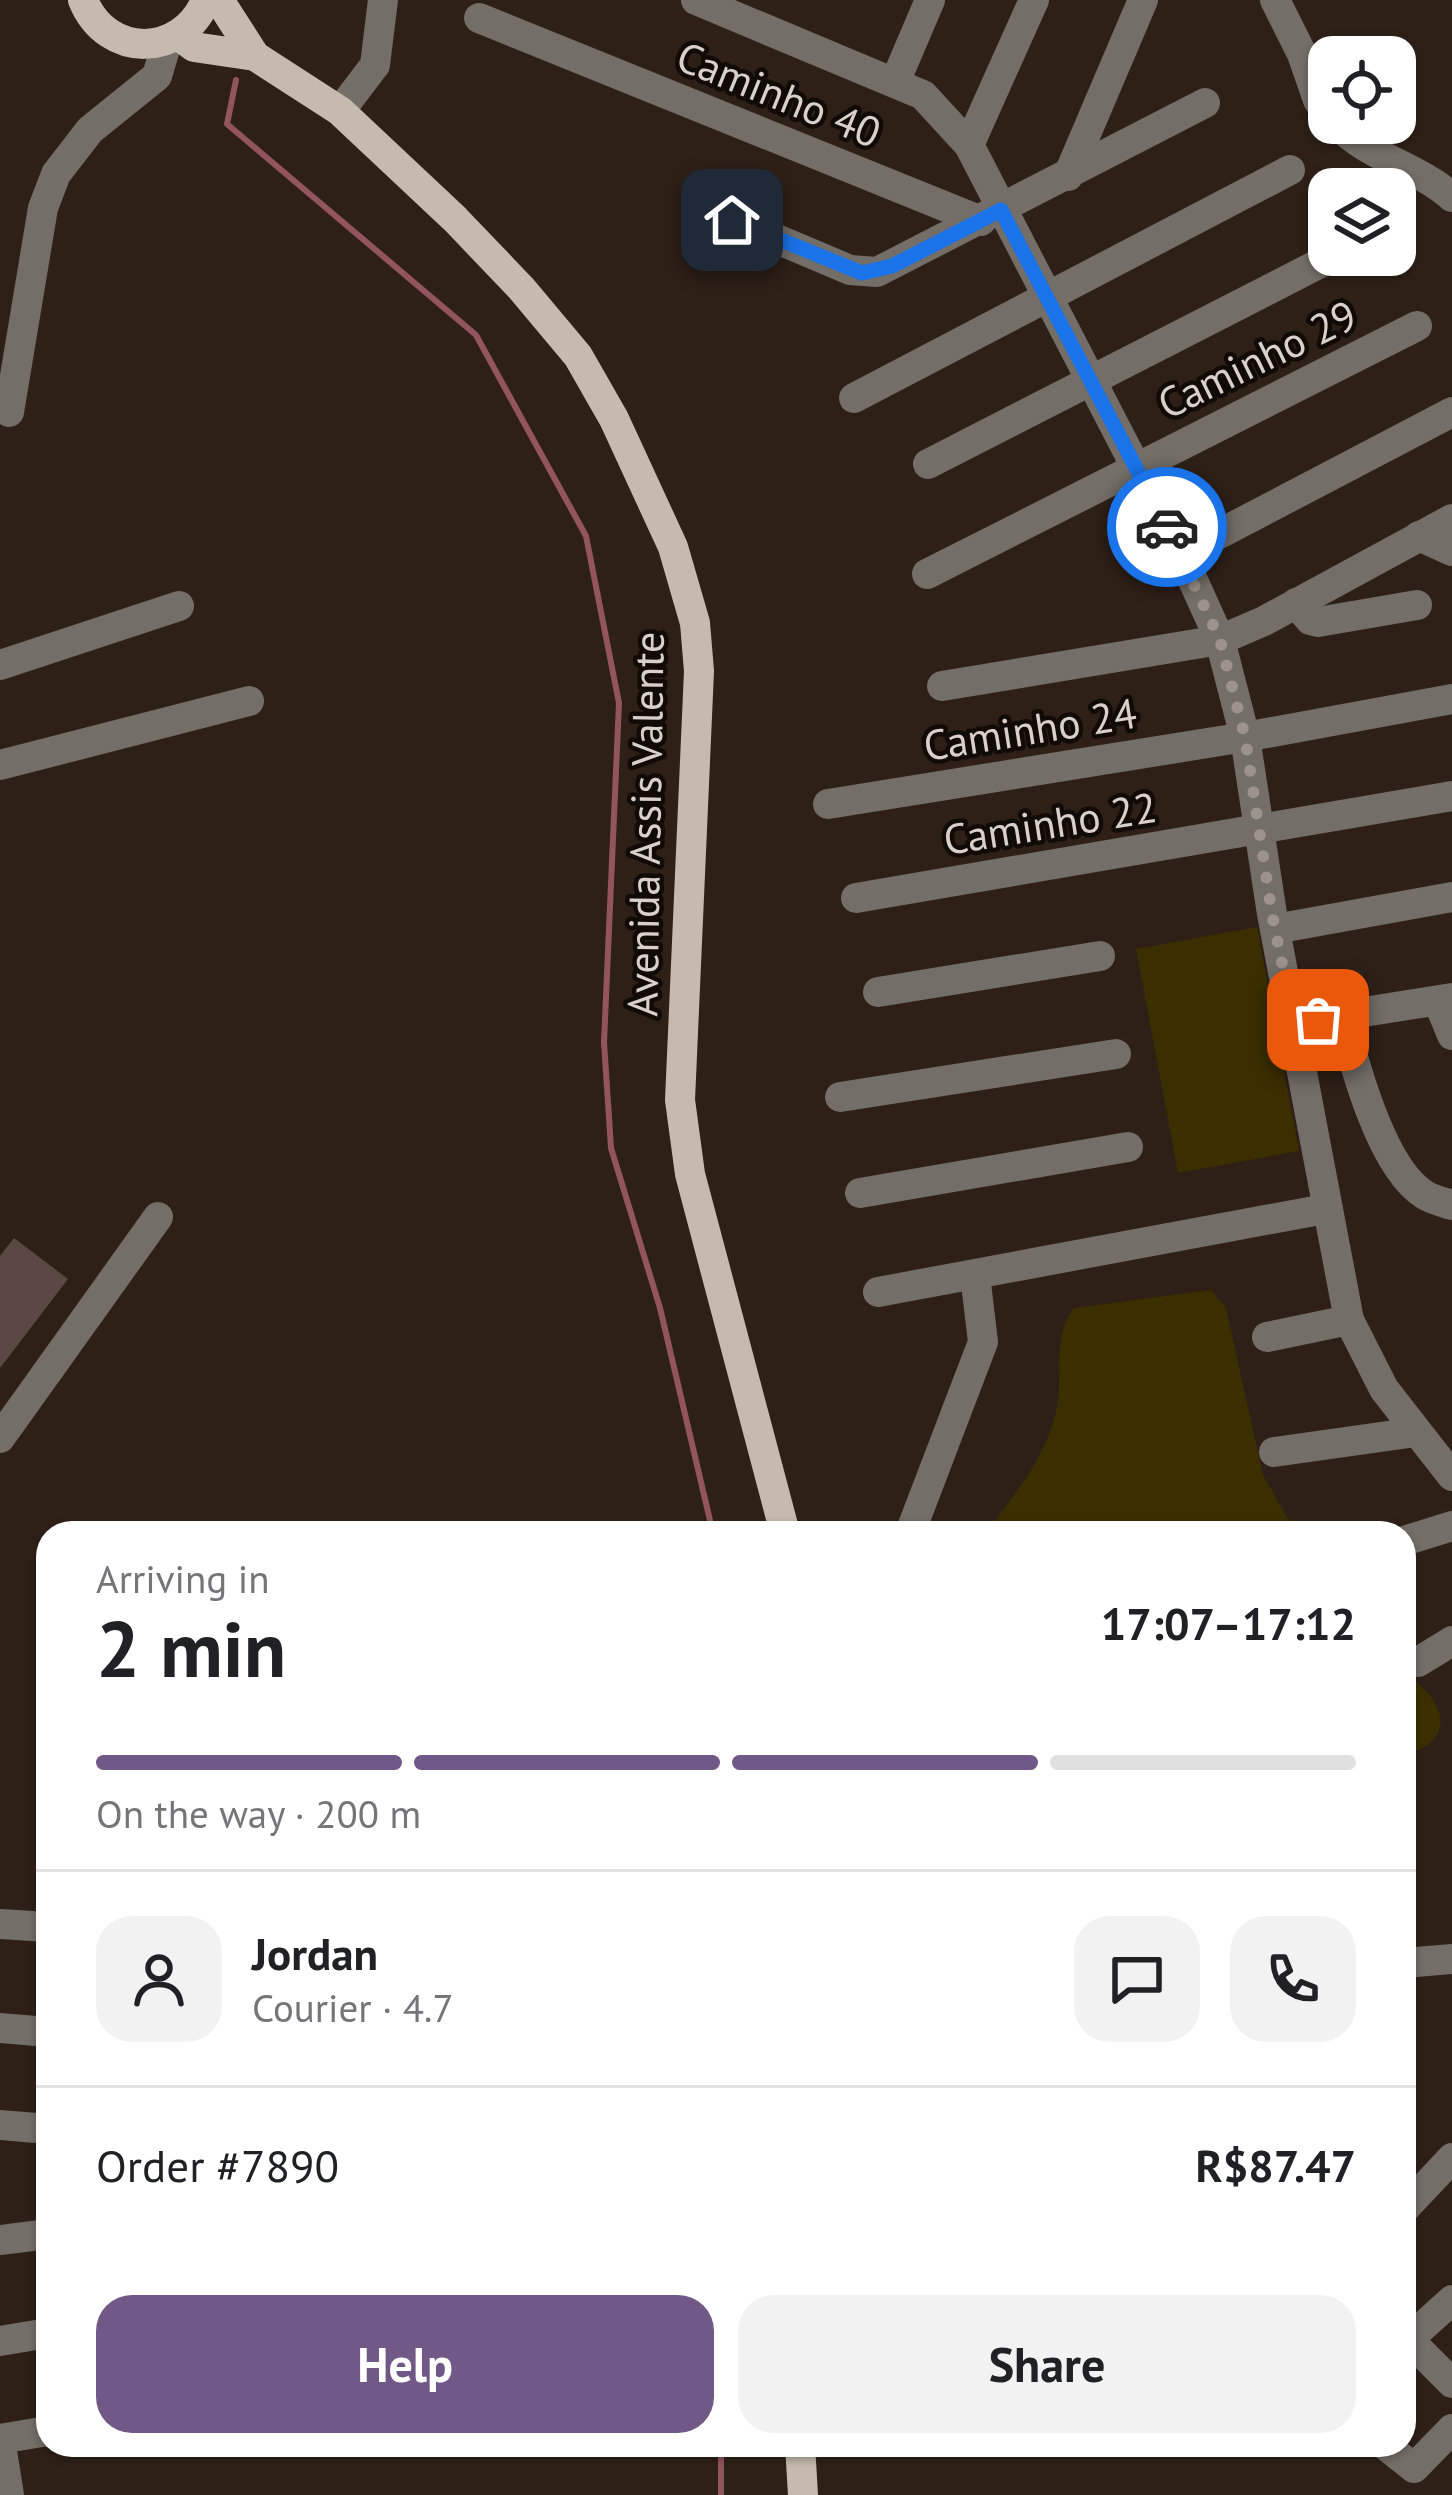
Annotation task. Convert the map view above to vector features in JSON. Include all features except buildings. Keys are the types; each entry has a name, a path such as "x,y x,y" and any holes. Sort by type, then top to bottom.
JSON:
{"main road":[{"path":"173,39 195,22 206,0"},
{"name":"Avenida Assis Valente","path":"219,0 255,56 340,111 454,219 578,356 654,504 689,597 699,671 680,1100 690,1174 781,1521"},
{"name":"Avenida Assis Valente","path":"83,4 110,35 138,46 173,39 255,56"},
{"path":"801,2457 803,2495"}],"street":[{"path":"340,111 375,65 383,0"},
{"path":"696,0 923,94 969,145 991,215 1047,299 1181,554 1220,640 1245,737 1275,929 1349,1320 1384,1389 1452,1476"},
{"path":"895,82 930,0"},
{"path":"969,145 1034,0"},
{"path":"1068,176 1143,0"},
{"path":"1275,0 1308,69"},
{"name":"Caminho 40","path":"479,18 991,215"},
{"path":"9,412 43,208 56,174 90,130 158,76 173,39"},
{"path":"732,220 862,273 892,266 1205,103"},
{"path":"1363,144 1421,173 1452,197"},
{"path":"854,398 1290,170"},
{"path":"928,464 1308,269"},
{"name":"Caminho 29","path":"927,574 1418,326"},
{"path":"1181,554 1452,412"},
{"path":"942,686 1220,640 1452,519"},
{"path":"1419,536 1452,551"},
{"path":"1296,603 1310,620 1318,622 1417,605"},
{"path":"0,665 179,606"},
{"name":"Caminho 24","path":"828,804 1452,699"},
{"path":"0,765 249,701"},
{"name":"Caminho 22","path":"856,898 1452,796"},
{"path":"1275,929 1452,897"},
{"path":"878,992 1100,956"},
{"path":"1294,1023 1445,999 1452,1035"},
{"path":"1342,1016 1363,1096 1394,1158 1426,1196 1452,1205"},
{"path":"840,1097 1117,1054"},
{"path":"860,1192 1128,1147"},
{"path":"878,1292 1325,1209"},
{"path":"0,1438 158,1217"},
{"path":"915,1521 983,1342 976,1275"},
{"path":"1267,1337 1349,1320"},
{"path":"1274,1452 1416,1432"},
{"path":"1416,1537 1452,1526"},
{"path":"1418,1662 1452,1641"},
{"path":"0,1924 36,1926"},
{"path":"1416,1962 1452,1959"},
{"path":"0,2027 36,2031"},
{"path":"0,2125 36,2128"},
{"path":"1416,2196 1452,2158"},
{"path":"0,2221 36,2227"},
{"path":"0,2240 36,2232"},
{"path":"1416,2329 1452,2300"},
{"path":"0,2341 36,2335"},
{"path":"1416,2347 1452,2383"},
{"path":"1399,2457 1411,2468 1420,2464 1452,2429"},
{"path":"9,2495 0,2439 36,2433"}],"shaded area":[{"path":"1257,927 1299,1151 1178,1173 1136,949"},
{"path":"1211,1290 1226,1308 1263,1475 1289,1521 994,1521 1048,1437 1058,1400 1061,1341 1074,1308"},
{"path":"1416,1681 1440,1716 1438,1732 1416,1750"}],"waterway":[{"path":"236,80 227,124 476,335 586,536 619,703 604,1042 611,1148 660,1308 710,1521"},
{"path":"721,2457 721,2495"}],"way so far":[{"path":"1167,527 1220,640 1245,737 1294,1023 1318,1020"}],"route":[{"path":"732,220 862,273 892,266 1001,210 1167,527"}]}
